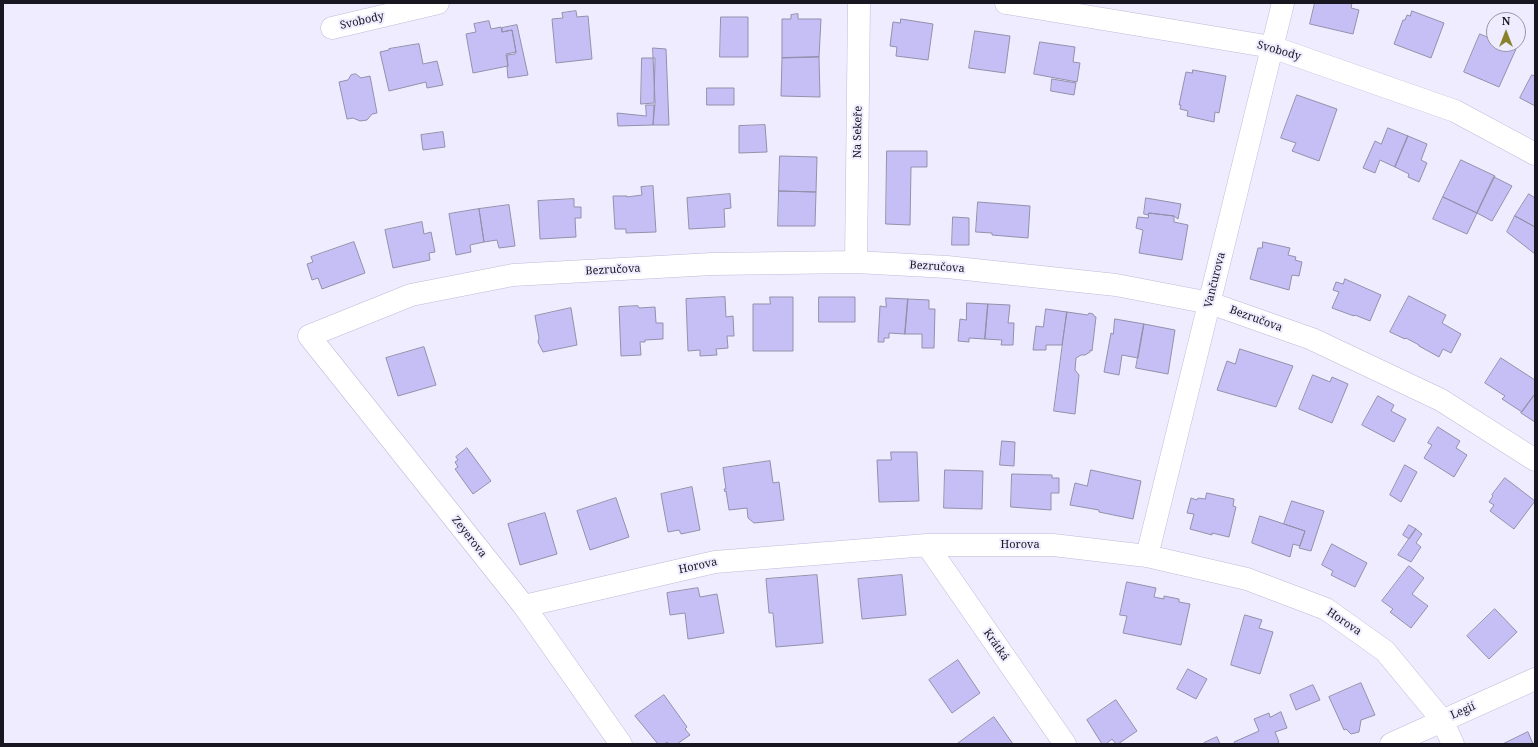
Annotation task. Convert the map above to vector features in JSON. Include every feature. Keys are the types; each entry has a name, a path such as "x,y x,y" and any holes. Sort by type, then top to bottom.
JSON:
{"street":[{"name":"Svobody","path":"332,28 438,3"},
{"name":"Na Sekeře","path":"856,262 859,3"},
{"name":"Svobody","path":"1006,3 1272,47 1455,111 1535,154"},
{"name":"Vančurova","path":"1147,556 1283,3"},
{"name":"Bezručova","path":"309,336 411,295 513,275 712,264 856,262 947,267 1116,285 1210,303 1312,339 1441,400 1535,460"},
{"name":"Zeyerova","path":"309,336 524,606 621,744"},
{"name":"Horova","path":"524,606 715,562 928,545 1053,545 1147,556 1247,579 1326,609 1385,651 1442,720 1453,744"},
{"name":"Krátká","path":"928,545 1065,744"},
{"name":"Legií","path":"1391,744 1535,679"}],"building":[{"path":"1315,3 1352,3 1351,8 1359,10 1353,34 1310,24"},
{"path":"576,11 577,17 588,16 592,59 556,63 552,19 563,18 562,13"},
{"path":"1412,11 1444,23 1431,58 1394,44 1403,20 1405,20 1407,15 1410,16"},
{"path":"798,14 798,19 821,19 819,57 782,58 782,19 791,19 791,15"},
{"path":"721,17 748,17 748,57 720,57"},
{"path":"901,19 933,24 928,60 896,56 897,47 890,46 893,22 900,23"},
{"path":"489,21 491,29 501,27 502,32 512,30 516,52 506,54 508,66 473,73 466,34 476,32 474,24"},
{"path":"517,25 528,75 508,78 507,55 515,54 516,52 512,30 502,32 502,28"},
{"path":"975,31 1010,36 1005,73 969,68"},
{"path":"1480,34 1486,37 1486,52 1515,52 1499,87 1464,72"},
{"path":"1040,42 1075,47 1073,62 1080,63 1077,82 1034,74"},
{"path":"419,44 423,64 437,61 443,85 427,88 426,82 389,91 380,52"},
{"path":"653,48 666,49 669,125 653,125 655,103"},
{"path":"819,57 820,97 781,96 782,58"},
{"path":"642,58 655,58 654,103 641,104"},
{"path":"1193,70 1226,76 1219,113 1215,112 1214,122 1187,116 1188,111 1180,109 1181,105 1179,105 1186,72 1192,73"},
{"path":"356,74 361,78 370,76 377,113 372,114 367,120 360,121 353,118 347,119 339,82 348,80 351,75"},
{"path":"1532,75 1535,76 1535,106 1520,98"},
{"path":"1052,79 1076,83 1074,95 1051,91"},
{"path":"707,88 734,88 734,105 707,105"},
{"path":"1297,95 1337,109 1319,161 1292,151 1296,143 1281,138"},
{"path":"646,105 654,105 653,125 618,126 617,113 646,116"},
{"path":"765,125 767,152 739,153 739,126"},
{"path":"1388,128 1408,136 1395,167 1380,160 1375,173 1363,168 1375,141 1381,144"},
{"path":"443,132 445,147 423,150 421,135"},
{"path":"1408,136 1427,144 1421,160 1427,163 1419,182 1408,177 1409,174 1395,167"},
{"path":"887,151 927,151 927,167 911,167 910,225 886,224"},
{"path":"780,156 817,157 816,192 779,191"},
{"path":"1461,160 1495,176 1477,213 1443,197"},
{"path":"1494,177 1512,186 1492,221 1477,213"},
{"path":"653,186 656,232 626,233 626,229 615,229 613,196 627,197 642,195 641,187"},
{"path":"779,191 816,192 815,226 778,226"},
{"path":"730,194 731,208 724,209 725,227 689,229 687,198"},
{"path":"1529,194 1535,198 1535,227 1515,216"},
{"path":"1443,197 1477,213 1467,234 1433,219"},
{"path":"1146,198 1181,204 1178,219 1174,216 1149,213 1148,215 1144,214"},
{"path":"574,199 574,207 581,207 581,218 575,218 576,237 540,239 538,201"},
{"path":"978,202 1030,206 1028,238 976,232"},
{"path":"509,205 515,246 499,248 497,240 484,242 479,209"},
{"path":"479,209 484,242 470,245 471,252 456,255 449,214"},
{"path":"1149,213 1174,216 1174,222 1188,225 1182,260 1139,253 1143,230 1136,228 1138,217 1148,218"},
{"path":"1515,216 1535,227 1535,254 1507,232"},
{"path":"953,217 969,218 969,245 952,245"},
{"path":"422,222 424,234 431,232 435,252 429,253 430,260 393,268 385,230"},
{"path":"354,242 365,273 322,289 318,278 312,280 307,264 313,262 311,257"},
{"path":"1263,242 1290,248 1288,255 1296,257 1295,260 1302,262 1299,276 1292,275 1289,290 1250,279 1258,248 1262,248"},
{"path":"1345,279 1381,295 1370,321 1332,308 1339,292 1333,290 1336,282 1343,284"},
{"path":"1409,296 1446,315 1442,323 1461,334 1451,353 1443,349 1439,357 1406,338 1405,339 1390,332"},
{"path":"725,297 726,317 733,316 734,336 727,336 728,348 716,349 717,355 700,356 700,350 688,351 686,299"},
{"path":"770,297 793,297 793,351 753,351 753,304 770,304"},
{"path":"819,297 855,297 855,322 819,322"},
{"path":"886,298 908,299 905,334 889,333 889,338 884,338 884,342 878,342 880,306 886,307"},
{"path":"908,299 929,300 929,309 935,309 934,348 922,348 922,334 905,334"},
{"path":"967,303 988,304 985,339 969,338 969,342 958,341 960,319 966,320"},
{"path":"988,304 1010,305 1008,323 1014,323 1013,345 1001,345 1002,340 985,339"},
{"path":"638,306 639,308 655,307 656,323 663,323 663,339 645,340 645,342 640,342 641,355 621,356 619,307"},
{"path":"571,308 577,345 543,352 538,342 539,338 535,316"},
{"path":"1046,309 1067,312 1062,345 1046,345 1046,350 1033,350 1036,326 1043,327"},
{"path":"1067,312 1088,315 1089,313 1096,317 1092,351 1090,350 1090,352 1085,355 1081,355 1076,358 1075,370 1079,375 1075,414 1054,411"},
{"path":"1115,319 1144,324 1138,358 1122,355 1119,375 1104,372"},
{"path":"1144,324 1175,330 1168,374 1136,368"},
{"path":"424,347 436,385 398,396 386,358"},
{"path":"1240,349 1293,366 1276,407 1217,390 1227,361 1235,364"},
{"path":"1501,358 1535,380 1535,394 1522,412 1502,399 1505,396 1485,383"},
{"path":"1313,375 1330,382 1332,377 1348,384 1332,423 1299,409"},
{"path":"1535,394 1535,422 1521,413"},
{"path":"1378,396 1394,405 1391,411 1406,419 1394,442 1362,425"},
{"path":"1438,427 1460,441 1456,448 1467,455 1454,477 1424,458 1432,445 1428,443"},
{"path":"1002,441 1015,442 1014,466 1000,465"},
{"path":"467,448 491,481 473,494 455,469 458,467 455,462 458,460 456,457"},
{"path":"891,452 917,452 919,501 879,502 877,460 891,460"},
{"path":"770,461 773,483 779,482 784,520 754,523 748,518 747,508 729,510 726,491 725,492 724,489 726,489 723,468"},
{"path":"1405,465 1417,472 1401,502 1390,495"},
{"path":"945,470 983,471 982,509 944,508"},
{"path":"1091,470 1141,481 1133,519 1099,512 1099,510 1070,505 1075,483 1087,486"},
{"path":"1012,474 1052,475 1052,478 1059,478 1059,493 1051,493 1051,510 1011,507"},
{"path":"1505,478 1535,501 1514,529 1490,511 1494,505 1489,502 1493,496 1492,495"},
{"path":"692,487 700,530 681,534 679,530 668,532 661,494"},
{"path":"1207,493 1234,499 1233,506 1236,507 1229,537 1212,533 1212,535 1190,529 1194,514 1187,513 1191,498 1197,500 1198,498 1205,499"},
{"path":"616,498 629,537 590,550 577,511"},
{"path":"1292,501 1324,511 1311,551 1299,548 1305,531 1284,524"},
{"path":"545,513 557,554 520,565 508,524"},
{"path":"1260,516 1305,531 1300,546 1293,544 1290,557 1252,543"},
{"path":"1409,525 1416,529 1409,539 1403,535"},
{"path":"1416,529 1422,534 1416,543 1421,547 1411,562 1398,555"},
{"path":"1332,544 1367,563 1355,587 1331,575 1333,571 1322,565"},
{"path":"1409,566 1424,578 1412,594 1428,606 1411,628 1390,612 1393,609 1382,601"},
{"path":"817,575 823,643 776,647 773,613 769,613 766,579"},
{"path":"902,575 906,615 862,619 858,579"},
{"path":"1127,582 1156,588 1154,597 1164,599 1164,596 1179,599 1179,602 1190,604 1181,645 1123,633 1127,616 1120,615"},
{"path":"698,588 700,597 717,594 724,633 688,639 685,613 670,615 667,593"},
{"path":"1495,609 1517,632 1489,659 1467,636"},
{"path":"1245,615 1262,620 1259,628 1273,632 1260,674 1231,665"},
{"path":"958,660 980,693 952,713 929,680"},
{"path":"1188,669 1207,679 1196,699 1177,689"},
{"path":"1361,683 1375,715 1361,720 1359,732 1351,734 1346,729 1344,730 1329,697"},
{"path":"1313,685 1320,700 1296,710 1290,695"},
{"path":"664,695 687,727 685,729 690,735 677,744 669,744 667,742 664,744 658,744 635,716"},
{"path":"1116,700 1137,731 1118,744 1116,744 1112,739 1106,744 1102,744 1087,720"},
{"path":"1281,712 1287,728 1275,732 1279,742 1276,744 1235,744 1234,742 1259,731 1254,719 1269,713 1270,717"},
{"path":"994,717 1013,744 957,744"},
{"path":"1528,732 1533,744 1503,744"},
{"path":"1217,737 1220,744 1204,744 1204,743"}]}
